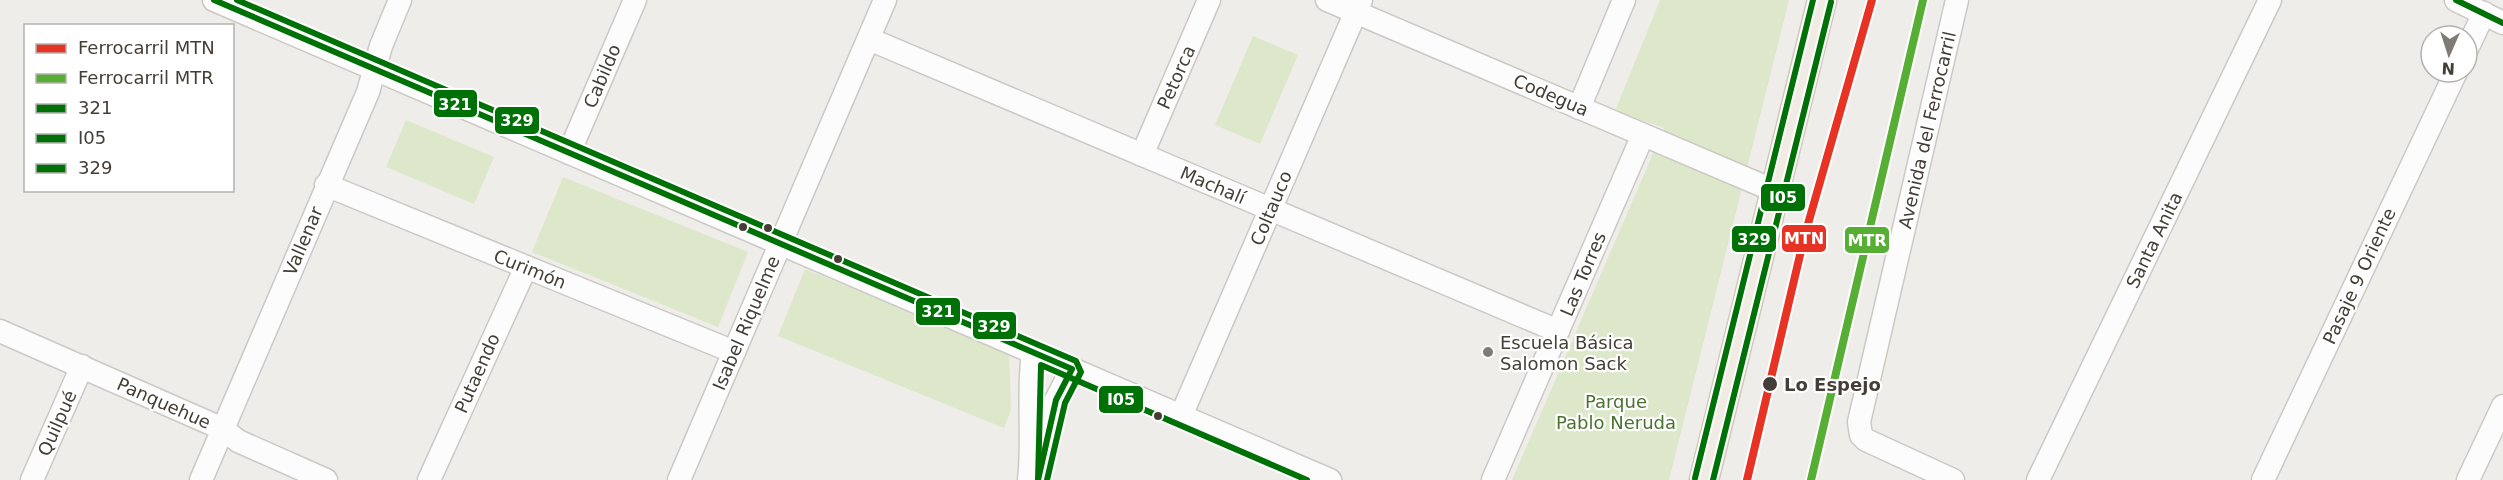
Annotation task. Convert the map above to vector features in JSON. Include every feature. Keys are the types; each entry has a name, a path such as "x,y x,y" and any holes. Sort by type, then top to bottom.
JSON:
{"main road":[{"path":"1704,480 1822,0"}],"street":[{"name":"Vallenar","path":"201,480 326,185 368,92 381,46 400,0"},
{"name":"Cabildo","path":"569,153 635,0"},
{"name":"Isabel Riquelme","path":"679,480 885,0"},
{"name":"Petorca","path":"1142,154 1209,0"},
{"name":"Codegua","path":"1327,0 1358,6 1580,108 1775,191"},
{"path":"1580,108 1624,0"},
{"name":"Avenida del Ferrocarril","path":"1953,480 1872,444 1861,435 1859,422 1957,0"},
{"name":"Santa Anita","path":"2038,480 2270,0"},
{"path":"2456,0 2494,18 2479,36"},
{"path":"219,1 1330,480"},
{"name":"Coltauco","path":"1181,416 1358,6"},
{"name":"Machalí","path":"869,39 1558,331"},
{"name":"Pasaje 9 Oriente","path":"2263,480 2450,84"},
{"name":"Las Torres","path":"1493,480 1643,135"},
{"name":"Curimón","path":"326,185 734,352"},
{"name":"Putaendo","path":"429,480 526,267"},
{"name":"Panquehue","path":"0,331 223,429 238,441 326,480"},
{"path":"1029,480 1032,456 1030,383 1033,352"},
{"name":"Quilpué","path":"32,480 82,366"},
{"path":"1038,480 1056,400 1072,369"},
{"path":"2468,480 2503,406"}],"green space":[{"name":"Parque Pablo Neruda","path":"1660,0 1789,0 1669,480 1512,480 1664,128 1615,111"},
{"path":"1253,36 1298,55 1260,144 1215,125"},
{"path":"406,120 494,157 474,204 386,167"},
{"path":"563,177 748,252 718,327 532,252"},
{"path":"805,269 1009,352 1011,410 1004,428 778,336"}],"rail line":[{"name":"MTN","path":"1747,480 1804,238 1872,0"},
{"name":"MTR","path":"1811,480 1923,0"}],"transit line":[{"name":"321","path":"214,0 1072,369 1056,400 1038,480"},
{"name":"329","path":"237,0 1076,361 1081,372 1065,403 1047,480"},
{"name":"329","path":"1695,478 1813,0"},
{"name":"321","path":"2456,0 2503,23"},
{"name":"I05","path":"1713,480 1831,2"},
{"name":"I05","path":"1038,480 1041,365 1307,480"}],"place":[{"name":"Escuela Básica Salomon Sack","path":"1488,352"},
{"name":"Lo Espejo","path":"1770,384"}]}
